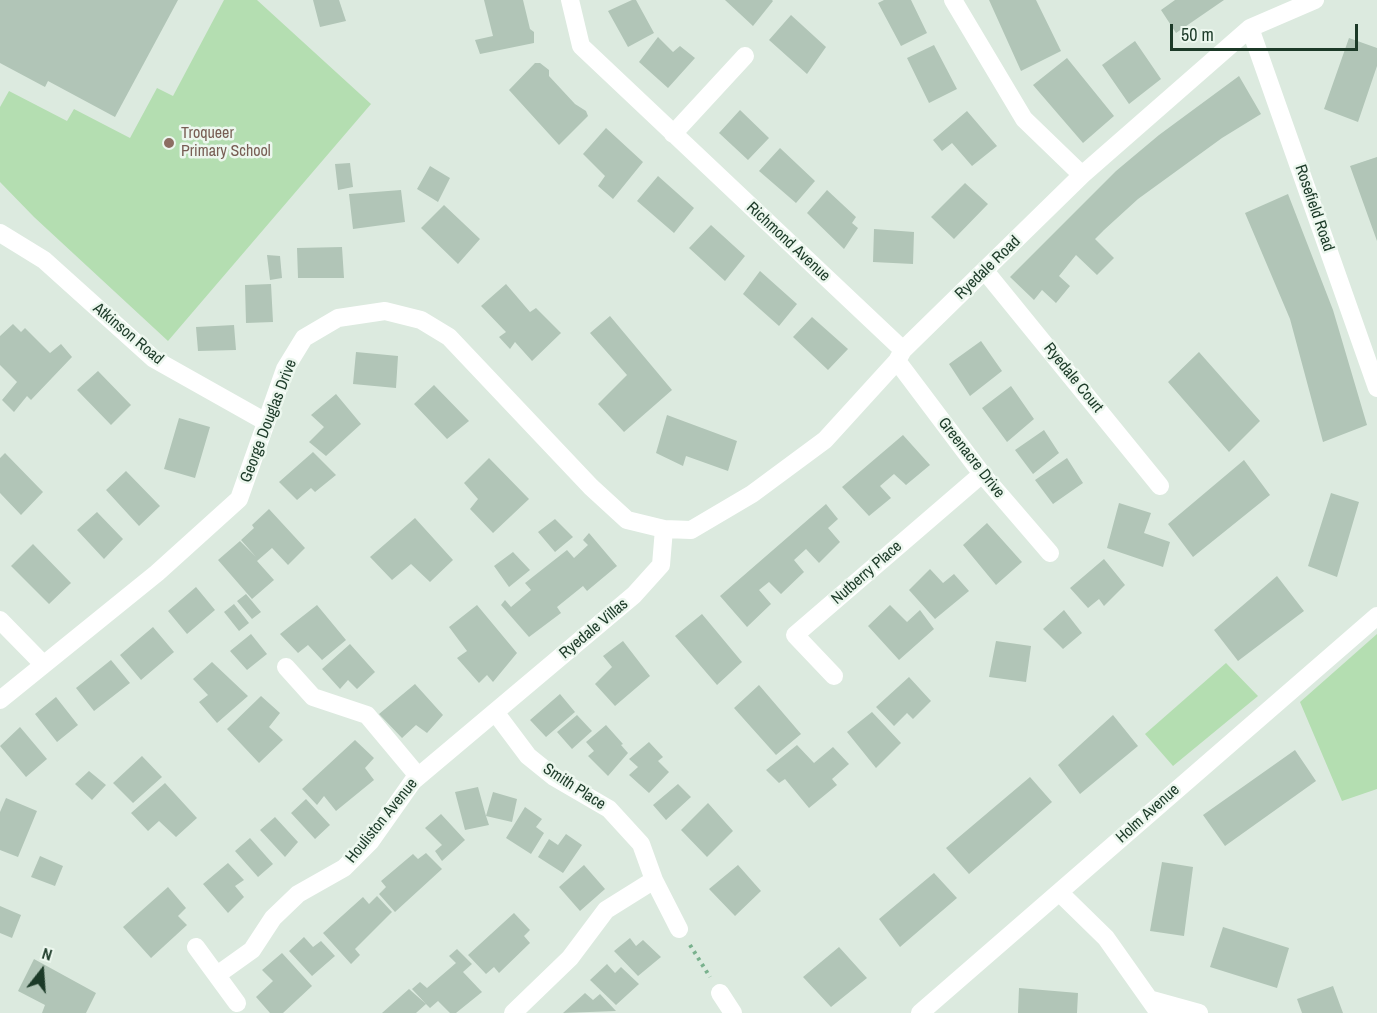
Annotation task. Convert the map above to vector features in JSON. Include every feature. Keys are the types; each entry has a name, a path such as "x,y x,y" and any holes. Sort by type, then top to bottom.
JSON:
{"street":[{"name":"Richmond Avenue","path":"570,0 581,46 900,356"},
{"path":"953,0 1024,119 1082,175"},
{"name":"Ryedale Road","path":"664,529 691,530 752,494 825,440 900,356 1082,175 1250,28 1315,0"},
{"name":"Rosefield Road","path":"1250,28 1377,388"},
{"path":"673,135 745,56"},
{"name":"Atkinson Road","path":"0,233 44,260 154,359 266,422"},
{"name":"Ryedale Court","path":"985,271 1160,486"},
{"name":"George Douglas Drive","path":"0,700 157,573 239,500 285,369 304,338 338,318 385,311 420,320 449,337 591,487 627,520 664,529"},
{"name":"Greenacre Drive","path":"900,356 981,474 1050,553"},
{"name":"Nutberry Place","path":"834,676 795,635 981,474"},
{"name":"Ryedale Villas","path":"495,712 634,595 661,566 664,529"},
{"name":"Holm Avenue","path":"920,1013 1377,616"},
{"path":"0,620 43,664"},
{"path":"286,667 313,697 367,715 418,776"},
{"name":"Houliston Avenue","path":"217,975 252,950 273,918 298,894 344,868 370,842 418,776 495,712"},
{"name":"Smith Place","path":"495,712 528,756 554,777 609,809 641,844 654,880 679,929"},
{"path":"513,1013 570,958 606,910 654,880"},
{"path":"1060,893 1106,938 1156,1007 1198,1013"},
{"path":"196,947 237,1003"},
{"path":"720,993 734,1013"}],"path":[{"path":"679,929 720,993"}],"green space":[{"name":"Troqueer Primary School","path":"224,0 257,0 371,104 168,341 34,217 0,182 0,107 9,91 67,121 74,109 130,138 157,88 173,96"},
{"path":"1377,634 1377,789 1342,801 1300,702"},
{"path":"1226,663 1258,696 1173,766 1145,734"}],"building":[{"path":"0,0 178,0 115,117 48,81 45,87 0,63"},
{"path":"313,0 339,0 346,21 320,27"},
{"path":"484,0 523,0 530,29 534,32 534,43 480,54 475,40 493,36"},
{"path":"636,0 654,33 628,47 608,11"},
{"path":"725,0 772,0 773,1 753,26"},
{"path":"884,0 911,0 927,33 901,46 878,3"},
{"path":"989,0 1036,0 1061,51 1021,71"},
{"path":"1175,0 1224,0 1176,33 1161,10"},
{"path":"791,15 826,47 807,74 769,40"},
{"path":"658,37 673,52 680,46 695,58 668,88 639,62"},
{"path":"1349,38 1377,48 1377,66 1358,122 1324,109"},
{"path":"1135,41 1161,79 1129,104 1102,65"},
{"path":"934,45 957,89 929,103 907,58"},
{"path":"1067,58 1114,116 1083,143 1033,85"},
{"path":"535,63 540,63 549,70 549,76 575,104 586,111 588,116 559,145 509,90"},
{"path":"1239,76 1261,114 1222,138 1138,199 1104,230 1095,239 1114,258 1097,275 1076,255 1059,276 1070,286 1056,303 1042,290 1034,300 1010,277 1116,171 1159,135"},
{"path":"740,110 769,138 748,160 719,133"},
{"path":"967,111 997,146 972,166 952,143 942,151 933,140"},
{"path":"606,128 643,162 613,199 598,186 605,176 583,154"},
{"path":"780,148 815,181 796,203 759,171"},
{"path":"1377,157 1377,241 1350,166"},
{"path":"350,163 353,187 338,190 335,164"},
{"path":"430,166 450,178 438,202 417,189"},
{"path":"658,176 694,208 674,233 637,201"},
{"path":"965,183 988,204 954,239 931,217"},
{"path":"401,190 405,222 353,229 349,194"},
{"path":"827,190 856,217 852,223 858,228 844,249 807,213"},
{"path":"1288,194 1333,310 1367,425 1323,442 1290,319 1245,213"},
{"path":"444,205 480,239 458,264 421,228"},
{"path":"711,225 745,256 725,281 689,248"},
{"path":"874,229 914,232 913,264 873,262"},
{"path":"342,247 344,278 298,278 297,248"},
{"path":"267,255 280,256 282,278 270,280"},
{"path":"760,271 797,304 779,326 743,294"},
{"path":"271,284 273,322 246,323 245,285"},
{"path":"506,284 530,312 536,308 561,333 532,361 515,342 510,349 499,337 506,332 481,306"},
{"path":"610,316 672,390 624,432 598,404 627,375 590,333"},
{"path":"812,317 848,349 828,370 793,337"},
{"path":"13,324 21,332 25,328 50,353 61,344 72,357 31,400 27,396 14,412 2,400 17,382 0,365 0,336"},
{"path":"234,325 236,350 198,351 196,327"},
{"path":"981,341 1002,371 970,396 949,364"},
{"path":"356,352 398,356 396,388 353,384"},
{"path":"1199,352 1260,421 1229,452 1168,382"},
{"path":"98,371 131,405 111,425 77,390"},
{"path":"434,385 469,421 447,439 414,404"},
{"path":"1011,386 1034,419 1007,442 982,408"},
{"path":"336,394 361,424 326,456 309,442 324,427 311,415"},
{"path":"667,415 737,441 728,471 686,456 683,466 656,453"},
{"path":"179,418 210,427 195,478 164,469"},
{"path":"1044,430 1059,453 1033,474 1015,450"},
{"path":"903,435 930,465 906,485 894,474 880,486 891,498 869,516 842,487"},
{"path":"313,452 336,475 315,492 311,488 297,500 279,482"},
{"path":"5,453 43,492 21,515 0,493 0,458"},
{"path":"489,458 529,499 493,533 470,509 478,499 464,483"},
{"path":"1067,458 1083,483 1053,504 1035,480"},
{"path":"1244,460 1270,495 1193,557 1168,524"},
{"path":"126,471 160,506 139,526 106,490"},
{"path":"1331,493 1359,502 1337,577 1308,566"},
{"path":"1119,503 1151,513 1144,533 1170,542 1163,567 1107,548"},
{"path":"826,504 838,519 828,528 840,542 819,563 806,549 794,560 804,572 781,594 769,582 759,590 771,604 747,627 720,596"},
{"path":"269,509 305,548 288,565 272,548 257,561 274,580 252,599 218,560 240,541 256,557 241,540 254,528 252,525"},
{"path":"97,512 123,539 104,559 77,530"},
{"path":"415,518 453,560 430,582 411,564 392,580 370,557"},
{"path":"555,519 573,537 555,552 538,532"},
{"path":"987,523 1022,562 996,585 963,545"},
{"path":"589,533 617,566 587,591 583,586 557,607 561,613 529,637 501,605 505,600 511,607 531,590 525,583 567,550 574,558 588,545 583,540"},
{"path":"33,544 71,583 49,604 11,566"},
{"path":"513,552 530,570 509,587 494,566"},
{"path":"1104,559 1125,585 1104,606 1099,599 1088,608 1070,588"},
{"path":"930,569 943,583 954,574 969,591 935,619 909,590"},
{"path":"1277,576 1304,611 1238,661 1214,630"},
{"path":"196,587 215,610 187,634 168,611"},
{"path":"246,594 261,612 252,619 237,601"},
{"path":"234,604 249,623 239,631 224,612"},
{"path":"317,605 346,640 322,660 308,645 298,653 280,634"},
{"path":"477,605 517,653 493,682 487,675 479,683 457,658 467,651 449,627"},
{"path":"890,605 907,622 920,610 934,629 899,660 868,626"},
{"path":"1064,610 1082,633 1063,649 1043,629"},
{"path":"702,614 742,662 717,685 675,636"},
{"path":"153,627 174,652 141,680 120,655"},
{"path":"251,634 267,654 247,670 230,651"},
{"path":"623,641 650,676 615,706 595,684 612,667 603,656"},
{"path":"996,641 1031,646 1026,682 989,677"},
{"path":"350,644 375,672 357,689 348,680 340,689 322,669"},
{"path":"111,660 130,683 94,711 76,688"},
{"path":"212,662 248,696 217,723 199,702 208,695 193,679"},
{"path":"909,677 931,701 913,719 907,713 894,726 876,707"},
{"path":"415,684 443,715 427,733 416,725 402,738 379,714"},
{"path":"759,685 801,734 776,755 734,708"},
{"path":"560,694 575,712 546,737 530,720"},
{"path":"261,696 280,713 269,727 283,740 259,763 227,729"},
{"path":"56,697 78,725 57,742 35,714"},
{"path":"872,712 901,743 876,768 847,732"},
{"path":"577,715 592,731 572,749 557,732"},
{"path":"1113,715 1138,746 1080,794 1058,765"},
{"path":"606,725 628,753 608,776 588,756 594,751 586,742"},
{"path":"20,727 47,759 26,777 0,746"},
{"path":"355,740 374,758 365,768 374,780 336,811 324,796 317,805 302,789"},
{"path":"649,742 663,757 658,761 669,772 649,793 629,775 638,767 629,759"},
{"path":"797,745 814,763 833,747 849,764 832,779 837,785 809,808 785,779 779,783 766,770"},
{"path":"1295,750 1316,781 1225,846 1203,815"},
{"path":"142,756 162,777 133,803 113,783"},
{"path":"89,771 106,785 92,800 75,784"},
{"path":"1030,777 1052,802 969,874 946,848"},
{"path":"165,783 197,818 176,837 159,821 148,831 131,813"},
{"path":"678,784 691,797 666,820 653,805"},
{"path":"478,787 489,825 465,830 455,792"},
{"path":"493,792 517,799 512,822 486,816"},
{"path":"6,798 37,811 18,857 0,850 0,812"},
{"path":"306,799 330,825 315,839 291,813"},
{"path":"708,803 733,831 707,857 681,830"},
{"path":"525,807 542,819 536,827 544,833 531,854 506,838"},
{"path":"441,814 465,840 442,861 435,851 442,845 425,828"},
{"path":"275,817 298,842 285,857 260,830"},
{"path":"566,834 582,845 563,873 538,857 549,839 558,845"},
{"path":"250,838 273,864 258,877 235,851"},
{"path":"426,853 442,869 395,912 379,894 386,887 381,881 413,854 418,859"},
{"path":"40,856 63,866 55,886 31,877"},
{"path":"1162,862 1193,867 1184,936 1150,931"},
{"path":"228,863 244,880 235,886 244,897 228,913 203,884"},
{"path":"584,865 605,889 580,911 559,887"},
{"path":"738,865 761,891 735,916 709,889"},
{"path":"934,873 957,898 900,947 879,919"},
{"path":"168,887 186,908 178,916 187,925 151,958 123,927"},
{"path":"377,896 392,912 355,949 360,955 351,964 323,933 363,897 369,904"},
{"path":"0,906 21,915 12,938 0,933"},
{"path":"514,913 530,930 524,936 530,943 499,973 494,967 486,974 468,955"},
{"path":"1223,927 1289,948 1277,988 1210,967"},
{"path":"304,937 313,947 321,941 335,956 312,976 289,951"},
{"path":"630,938 636,946 643,940 661,957 638,976 614,951"},
{"path":"839,947 867,978 831,1007 803,977"},
{"path":"457,949 472,964 463,972 482,992 456,1013 450,1013 438,1001 430,1008 412,989 420,982 427,988 456,963 449,956"},
{"path":"282,953 312,986 283,1013 270,1013 256,997 273,981 262,970"},
{"path":"34,959 96,993 86,1013 42,1013 45,1005 18,991"},
{"path":"607,964 615,973 621,967 639,984 616,1005 590,980"},
{"path":"1333,986 1343,1013 1302,1013 1297,999"},
{"path":"1019,988 1078,993 1077,1013 1018,1013"},
{"path":"409,989 426,1004 416,1013 382,1013"},
{"path":"585,993 593,1000 600,994 616,1011 563,1013"}],"place":[{"name":"Troqueer Primary School","path":"169,143"}]}
